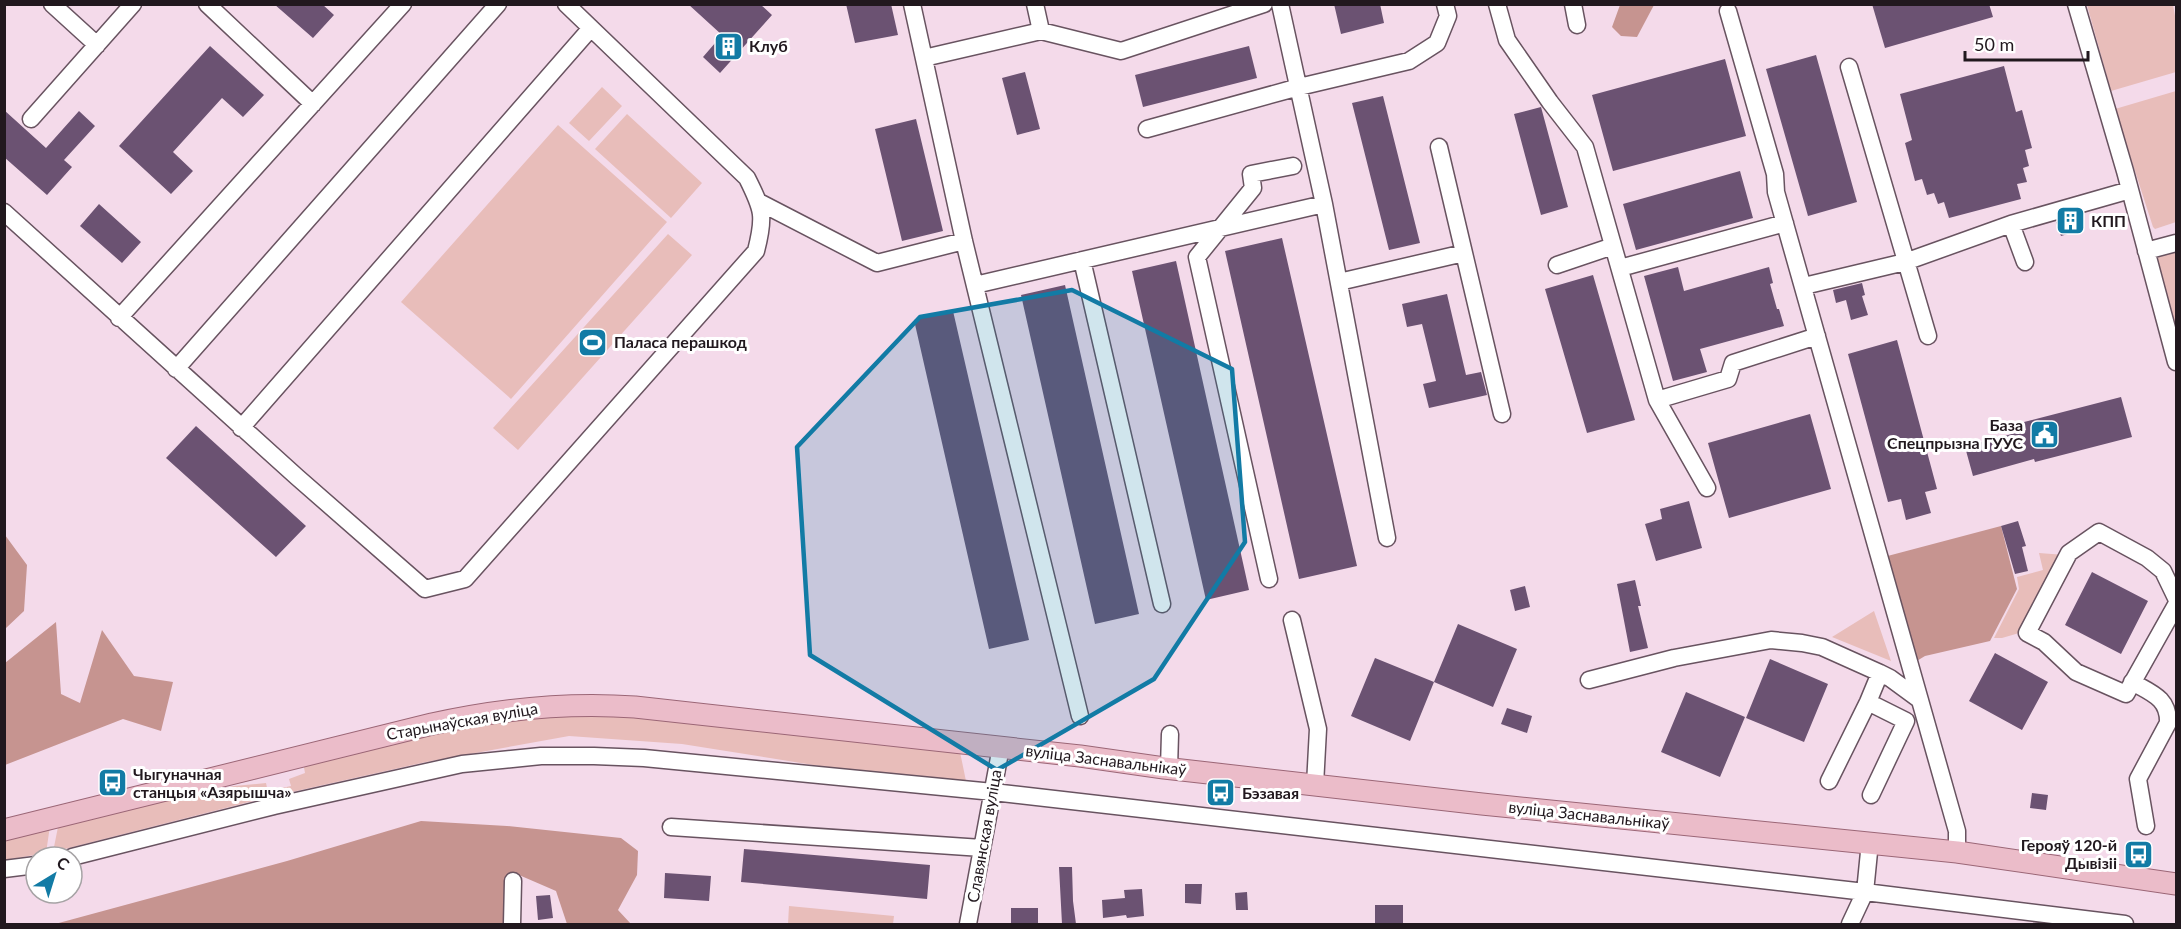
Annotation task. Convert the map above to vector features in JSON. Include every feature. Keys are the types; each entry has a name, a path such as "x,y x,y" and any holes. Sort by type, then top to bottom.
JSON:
{"main road":[{"name":"Старынаўская вуліца","path":"4,830 358,741 477,715 547,706 635,707 1001,747"},
{"name":"вуліца Заснавальнікаў","path":"1001,747 1633,820 1957,852 2176,884"}],"street":[{"path":"52,4 98,45"},
{"path":"31,119 134,4"},
{"path":"207,4 313,104"},
{"path":"119,318 403,4"},
{"path":"176,369 498,4"},
{"path":"4,212 119,318 425,589 465,579 756,250 763,225 759,202 747,178 566,4"},
{"path":"912,4 964,241 1080,716"},
{"path":"1035,4 1041,31"},
{"path":"924,58 1041,31 1121,51 1264,4"},
{"path":"1280,4 1324,204 1387,538"},
{"path":"1147,129 1299,87 1409,61 1437,43 1448,16 1445,4"},
{"path":"1497,4 1507,40 1585,147 1657,400 1707,488"},
{"path":"1573,4 1577,25"},
{"path":"2076,4 2130,190 2176,362"},
{"path":"1728,11 1775,174 1776,192 1957,831 1957,852"},
{"path":"242,428 591,28"},
{"path":"1849,67 1928,336"},
{"path":"1439,147 1502,414"},
{"path":"1269,579 1197,257 1253,188 1251,174 1293,166"},
{"path":"1804,286 1905,262 2011,224 2130,190"},
{"path":"759,202 877,263 964,241"},
{"path":"975,285 1324,204"},
{"path":"1620,268 1785,223"},
{"path":"2011,224 2025,262"},
{"path":"2146,251 2176,243"},
{"path":"1557,265 1613,246"},
{"path":"1339,282 1464,253"},
{"path":"1082,260 1162,604"},
{"path":"1657,400 1728,379 1733,363 1817,336"},
{"path":"2176,598 2163,571 2147,558 2099,532 2069,554 2027,633 2044,642 2076,672 2126,694 2132,682 2169,631 2176,605"},
{"path":"1292,620 1318,729 1315,785"},
{"path":"1589,680 1674,658 1771,640 1822,647 1890,678 1920,700"},
{"path":"1828,781 1880,673"},
{"path":"2132,682 2160,699 2169,713 2168,723 2138,779 2146,826"},
{"path":"1868,702 1906,721 1871,795"},
{"path":"1169,768 1170,734"},
{"name":"Славянская вуліца","path":"968,924 1001,747"},
{"path":"84,854 274,806 441,768 520,758 586,756 644,758 993,792 2126,924"},
{"path":"671,827 982,848"},
{"path":"1850,924 1865,892 1870,842"},
{"path":"4,869 24,866"},
{"path":"512,924 513,881"}],"highlighted area":[{"path":"1072,290 1232,369 1245,542 1154,679 997,770 810,655 797,447 920,317"}],"shaded area":[{"path":"1620,5 1654,5 1637,37 1621,36 1612,27"},
{"path":"2087,5 2173,5 2176,21 2176,72 2111,91"},
{"path":"602,87 622,106 589,141 569,123"},
{"path":"2176,91 2176,222 2155,229 2115,109"},
{"path":"627,114 702,183 671,218 595,149"},
{"path":"558,125 667,222 511,399 401,302"},
{"name":"Паласа перашкод","path":"668,234 692,255 518,450 493,428"},
{"path":"2176,249 2176,343 2154,263 2162,253"},
{"path":"2001,526 2017,589 1990,641 1925,656 1910,665 1880,558"},
{"path":"5,535 27,565 24,611 5,629"},
{"path":"2039,553 2065,555 2026,631 1994,638 2019,589 2017,577 2043,570"},
{"path":"1874,611 1891,661 1832,637"},
{"path":"56,622 61,694 80,703 102,630 134,676 173,682 161,731 123,719 5,765 5,663"},
{"path":"610,713 960,752 966,781 826,767 682,744 569,736 426,762 274,796 273,790 291,786 289,779 305,773 303,762 487,721"},
{"path":"266,783 269,797 80,845 54,845 58,827 217,786 218,790"},
{"path":"421,821 507,826 621,838 638,851 637,875 618,910 631,924 567,924 556,891 519,875 508,875 504,924 55,924 287,861"},
{"path":"50,826 47,845 24,845 24,857 5,860 4,837"},
{"path":"789,906 894,916 893,924 788,924"}],"building":[{"path":"274,4 322,4 334,15 313,38"},
{"name":"Клуб","path":"688,4 760,4 772,15 720,73 703,57 722,35"},
{"path":"846,4 891,4 898,35 855,43"},
{"path":"1334,4 1380,4 1384,23 1341,34"},
{"path":"1872,4 1989,4 1993,17 1885,48"},
{"path":"210,46 264,95 243,117 222,98 173,152 193,171 171,194 119,146"},
{"path":"1249,46 1257,78 1143,107 1135,75"},
{"path":"1816,55 1857,202 1808,216 1766,69"},
{"path":"1725,59 1746,136 1613,171 1592,95"},
{"path":"2004,66 2016,112 2022,110 2032,148 2025,150 2029,166 2023,168 2027,182 2017,184 2021,199 1949,218 1944,202 1938,204 1934,193 1927,195 1922,179 1915,181 1905,143 1912,140 1900,94"},
{"path":"1025,72 1040,129 1017,135 1002,78"},
{"path":"1383,96 1420,243 1389,250 1352,103"},
{"path":"1541,107 1568,207 1541,215 1514,114"},
{"path":"4,110 46,148 79,111 95,126 64,160 72,167 47,195 4,157"},
{"path":"916,119 943,231 902,241 875,129"},
{"path":"1740,171 1753,218 1636,250 1623,204"},
{"path":"99,204 141,242 122,263 80,226"},
{"name":"КПП","path":"2076,216 2081,230 2061,236 2056,222"},
{"path":"1282,238 1357,566 1299,579 1225,251"},
{"path":"1176,261 1249,590 1206,600 1132,271"},
{"path":"1678,267 1684,291 1769,267 1773,283 1770,284 1784,326 1700,349 1707,372 1673,381 1644,276"},
{"path":"1593,275 1635,420 1587,433 1545,289"},
{"path":"1862,283 1865,295 1862,296 1868,315 1851,320 1846,300 1836,303 1833,290"},
{"path":"1065,285 1139,614 1095,624 1021,295"},
{"path":"1447,294 1466,375 1481,372 1487,395 1429,408 1423,384 1436,381 1422,324 1407,327 1402,304"},
{"path":"953,311 1029,640 989,649 914,320"},
{"path":"1897,340 1937,489 1925,492 1931,513 1906,520 1901,499 1888,502 1848,354"},
{"path":"2121,397 2132,437 2035,462 2034,459 1973,476 1965,447 2026,430 2024,422"},
{"path":"1810,414 1831,489 1729,518 1708,443"},
{"path":"196,426 306,526 276,557 166,458"},
{"path":"1689,501 1702,548 1656,561 1645,524 1662,519 1660,509"},
{"path":"2018,521 2026,546 2022,547 2028,571 2015,574 2001,526"},
{"path":"2092,572 2148,601 2121,654 2065,625"},
{"path":"1635,580 1641,606 1638,606 1648,648 1630,652 1617,584"},
{"path":"1525,586 1530,607 1515,611 1510,590"},
{"path":"1458,624 1517,649 1493,707 1434,682"},
{"path":"1995,653 2048,682 2022,730 1969,701"},
{"path":"1375,658 1434,682 1410,741 1351,716"},
{"path":"1770,659 1828,684 1804,742 1746,718"},
{"path":"1686,692 1745,717 1720,777 1661,752"},
{"path":"1507,708 1532,716 1527,733 1501,724"},
{"path":"2032,793 2048,795 2046,810 2030,808"},
{"path":"744,849 930,865 927,899 741,882"},
{"path":"1059,867 1072,867 1076,924 1062,924"},
{"path":"665,873 711,876 709,901 664,898"},
{"path":"1185,884 1202,884 1201,904 1185,903"},
{"path":"1142,889 1144,916 1127,918 1126,915 1103,918 1102,900 1125,898 1124,890"},
{"path":"1247,892 1248,910 1236,910 1235,893"},
{"path":"550,895 553,918 538,920 536,896"},
{"path":"1375,905 1403,905 1403,923 1375,924"},
{"path":"1011,908 1038,908 1038,924 1011,924"}],"place":[{"name":"Клуб","path":"728,46"},
{"name":"КПП","path":"2070,221"},
{"name":"Паласа перашкод","path":"593,342"},
{"name":"База Спецпрызна ГУУС","path":"2044,434"},
{"name":"Чыгуначная станцыя «Азярышча»","path":"112,783"},
{"name":"Бэзавая","path":"1221,793"},
{"name":"Герояў 120-й Дывізіі","path":"2138,854"}]}
